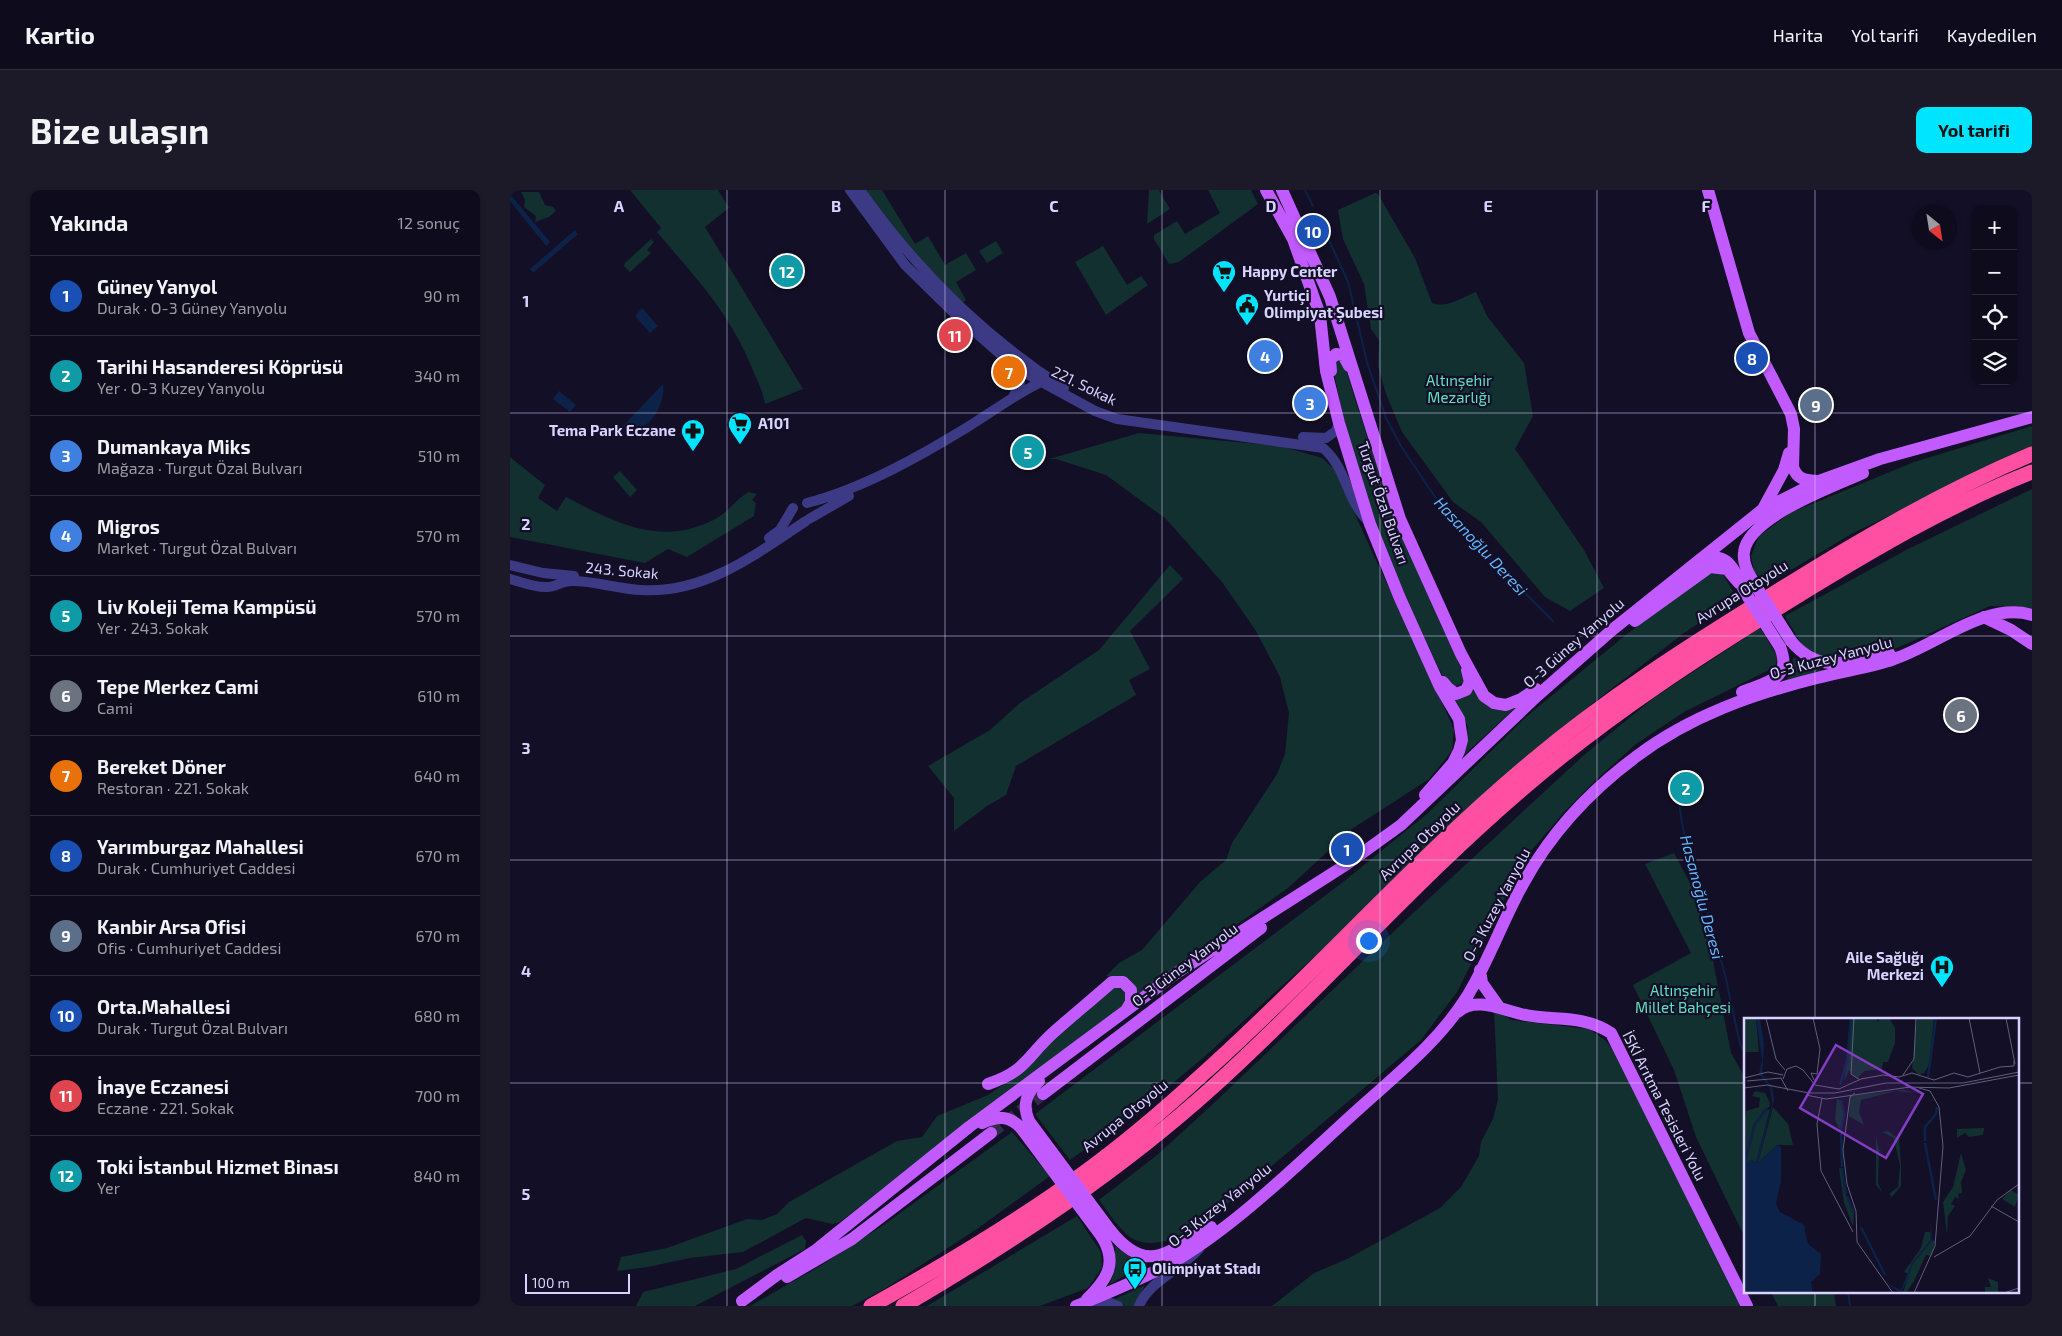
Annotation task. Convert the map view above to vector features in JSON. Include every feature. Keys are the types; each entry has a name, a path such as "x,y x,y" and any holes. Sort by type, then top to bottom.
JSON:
{"highway":[{"name":"Avrupa Otoyolu","path":"871,1306 994,1232 1081,1176 1137,1131 1246,1035 1490,798 1593,713 1676,654 1851,545 1959,487 2032,454"},
{"path":"903,1306 958,1274 1066,1204 1132,1155 1250,1052 1484,824 1526,786 1600,726 1686,666 1865,555 1945,511 2032,472"}],"main road":[{"name":"Turgut Özal Bulvarı","path":"1266,190 1291,221 1330,297 1348,349 1366,416 1400,519 1461,654 1484,696 1494,703 1506,705 1521,699 1587,653"},
{"name":"Turgut Özal Bulvarı","path":"1282,190 1320,314 1326,371 1339,422 1370,524 1440,687 1459,719 1462,740 1453,763 1425,795 1418,811"},
{"path":"1708,190 1749,333 1784,400 1794,429 1793,467 1803,480 1819,481"},
{"path":"1339,422 1330,364 1330,360 1336,354 1343,355 1346,358 1366,416"},
{"path":"1762,510 1796,490 1819,481 1899,454 2032,416"},
{"path":"1762,510 1784,470 1794,429"},
{"path":"1899,454 1784,511 1759,526 1746,542 1744,552 1754,594 1785,644 1810,659 1835,664 1904,650 1971,622"},
{"name":"O-3 Güney Yanyolu","path":"1044,1094 1418,811 1537,696 1612,630 1762,510"},
{"path":"1612,630 1695,567 1711,558 1719,557 1725,560 1733,570 1739,583"},
{"path":"1587,653 1710,567 1727,569 1739,583 1754,594"},
{"name":"O-3 Kuzey Yanyolu","path":"1079,1305 1148,1275 1179,1258 1208,1238 1242,1212 1436,1038 1452,1017 1480,970 1522,885 1561,829 1610,778 1659,740 1724,707 1818,677 1894,659 1943,638 1984,617 2002,612 2032,615"},
{"path":"2011,612 2014,625 2020,635"},
{"path":"1984,617 2020,635 2032,644"},
{"path":"1420,640 1443,682 1456,694 1466,690 1470,682 1461,654"},
{"path":"1659,740 1693,715 1719,701 1778,676 1784,665 1785,644"},
{"path":"737,1304 816,1250 940,1150 1178,972 1347,864"},
{"path":"1480,970 1482,983 1500,1007"},
{"path":"988,1084 1008,1077 1028,1062 1052,1034 1112,982 1125,984 1131,990 1131,1002 1125,1011"},
{"name":"İSKİ Arıtma Tesisleri Yolu","path":"1452,1017 1463,1008 1477,1004 1500,1007 1522,1014 1580,1020 1599,1025 1611,1033 1748,1306"},
{"path":"1025,1124 1025,1102 1032,1087 1092,1035"},
{"path":"940,1150 982,1123 998,1117 1025,1124 1106,1233 1130,1251 1151,1258 1169,1252 1242,1212"},
{"path":"737,1304 820,1259 852,1239 991,1133"},
{"path":"1079,1305 1102,1285 1109,1270 1110,1256 1106,1233"}],"street":[{"name":"221. Sokak","path":"850,190 906,265 959,318 1016,368 1095,411 1117,419 1323,448 1334,458 1355,505 1370,524"},
{"name":"221. Sokak","path":"860,190 914,260 965,311 1036,370 1080,399 1140,417 1317,439 1332,435 1339,422"},
{"path":"1014,395 1020,383 1016,368"},
{"name":"243. Sokak","path":"510,579 548,588 560,582 572,581 641,590 686,587 702,582 730,569 807,520 964,429 1014,395 1041,382"},
{"name":"243. Sokak","path":"807,503 844,493 884,474"},
{"path":"799,503 807,503 812,510 807,520 800,521 794,518 793,508 799,503"},
{"name":"243. Sokak","path":"510,565 543,573 646,585 689,581 712,571 768,539 780,530 793,508"},
{"path":"1139,1306 1149,1290 1190,1259 1208,1238"},
{"path":"1079,1305 1111,1303 1118,1306"}],"green space":[{"path":"630,190 718,190 729,208 705,227 803,389 765,404 758,381 743,348 722,312 698,280 657,232 661,228"},
{"path":"863,190 882,190 915,244 928,236 945,265 966,253 976,270 956,282 966,300 962,303 923,263"},
{"path":"1149,190 1159,190 1170,209 1147,224"},
{"path":"1208,190 1251,190 1258,204 1179,262 1169,264 1154,239 1154,235 1177,221 1185,234 1220,213"},
{"path":"521,192 539,192 545,205 553,207 556,211 549,217 535,222 536,216 524,207 525,200"},
{"name":"Altınşehir Mezarlığı","path":"1375,193 1378,194 1415,258 1432,303 1443,305 1476,292 1487,316 1524,363 1533,416 1515,449 1584,550 1604,588 1570,611 1545,597 1481,522 1453,502 1402,432 1386,394 1378,366 1379,340 1371,329 1364,284 1343,239 1338,210"},
{"path":"651,239 654,242 647,250 651,253 630,272 624,266 625,263"},
{"path":"996,241 1003,253 987,263 979,251"},
{"path":"1103,246 1127,285 1141,276 1148,285 1106,315 1075,262"},
{"path":"1337,357 1345,366 1370,445 1413,561 1464,674 1464,682 1455,687 1445,681 1423,634 1401,586 1363,488 1338,394 1332,362"},
{"path":"2032,426 2032,448 1853,533 1766,585 1754,571 1751,556 1759,536 1790,513 1914,462"},
{"path":"1139,433 1281,446 1322,458 1334,469 1454,729 1452,751 1429,779 1352,829 1288,888 1137,996 1127,979 1106,976 1119,963 1142,950 1200,882 1226,860 1232,843 1277,774 1285,754 1289,713 1280,677 1256,631 1222,582 1166,519 1106,475 1056,459 1049,459"},
{"path":"510,457 545,485 538,498 557,511 566,497 621,523 658,531 677,531 697,527 717,518 749,492 757,494 752,500 756,503 754,516 687,557 668,549 645,563 510,537"},
{"path":"620,471 637,490 630,497 613,477"},
{"path":"2032,489 2032,608 1990,606 1897,648 1850,657 1823,658 1802,645 1785,616 1908,549"},
{"path":"1170,565 1183,579 1130,631 1150,669 1129,680 1136,695 1016,766 1006,795 987,806 954,831 954,798 928,766 990,730 1020,703 1099,650"},
{"path":"1713,570 1724,576 1737,598 1684,633 1593,703 1488,791 1369,907 1203,1058 1150,1102 1070,1160 1035,1114 1343,882 1428,813 1527,716 1627,634"},
{"path":"1760,628 1778,657 1775,667 1684,712 1636,744 1565,811 1525,858 1457,992 1421,1040 1203,1224 1175,1238 1155,1243 1135,1240 1122,1230 1099,1200 1157,1155 1213,1104 1410,916 1584,755 1655,697"},
{"path":"1793,657 1822,670 1782,683 1791,675"},
{"path":"1472,685 1480,699 1488,707 1499,710 1515,708 1464,755 1468,727 1453,699"},
{"name":"Altınşehir Millet Bahçesi","path":"1674,853 1690,883 1710,945 1731,1053 1744,1076 1744,1236 1696,1137 1674,1070 1633,985 1691,953 1645,864"},
{"path":"1111,986 1126,990 1127,1001 1109,1019 991,1105 840,1222 832,1224 806,1218 743,1252 690,1258 617,1271 621,1257 667,1248 747,1219 762,1220 777,1214 789,1202 897,1141 922,1137 937,1116 988,1095 1026,1069 1050,1040"},
{"path":"1494,1010 1512,1020 1589,1029 1606,1041 1615,1052 1742,1306 1272,1306 1314,1273 1347,1259 1440,1208 1461,1187 1479,1156 1481,1142 1493,1119 1498,1099"},
{"path":"1012,1132 1050,1176 977,1229 886,1288 852,1306 750,1306 820,1266 885,1224"},
{"path":"1077,1216 1101,1252 1102,1268 1088,1288 1040,1306 927,1306"},
{"path":"802,1235 806,1241 805,1249 695,1306 636,1306 643,1292 736,1269"},
{"path":"1115,1246 1131,1258 1151,1261 1110,1284 1115,1267"},
{"path":"1145,1285 1135,1306 1125,1306 1115,1299"},
{"path":"1772,1294 1834,1294 1836,1306 1778,1306"}],"water":[{"path":"510,194 550,242 546,246 510,201"},
{"path":"575,230 578,234 533,273 530,269"},
{"path":"642,308 658,326 650,333 635,316"},
{"path":"663,384 661,401 653,418 639,428 622,427"},
{"path":"559,391 576,405 570,412 553,399"}],"waterway":[{"name":"Hasanoğlu Deresi","path":"1305,190 1313,206"},
{"name":"Hasanoğlu Deresi","path":"1318,216 1348,282 1367,362 1386,418 1401,446 1435,497 1475,543 1553,621"},
{"name":"Hasanoğlu Deresi","path":"1680,794 1680,811 1687,850 1699,879 1726,979 1740,1044 1744,1052"},
{"name":"Hasanoğlu Deresi","path":"1848,1294 1850,1306"}],"tunnel":[{"path":"991,1133 1043,1094"}],"place":[{"name":"Orta.Mahallesi","path":"1313,231"},
{"name":"Toki İstanbul Hizmet Binası","path":"787,271"},
{"name":"Happy Center","path":"1224,293"},
{"name":"Yurtiçi Olimpiyat Şubesi","path":"1247,326"},
{"name":"İnaye Eczanesi","path":"955,335"},
{"name":"Migros","path":"1265,356"},
{"name":"Yarımburgaz Mahallesi","path":"1752,358"},
{"name":"Bereket Döner","path":"1009,372"},
{"name":"Dumankaya Miks","path":"1310,403"},
{"name":"Kanbir Arsa Ofisi","path":"1816,405"},
{"name":"A101","path":"740,445"},
{"name":"Tema Park Eczane","path":"693,452"},
{"name":"Liv Koleji Tema Kampüsü","path":"1028,452"},
{"name":"Tepe Merkez Cami","path":"1961,715"},
{"name":"Tarihi Hasanderesi Köprüsü","path":"1686,788"},
{"name":"Güney Yanyol","path":"1347,849"},
{"name":"Aile Sağlığı Merkezi","path":"1942,988"},
{"name":"Olimpiyat Stadı","path":"1135,1290"}]}
